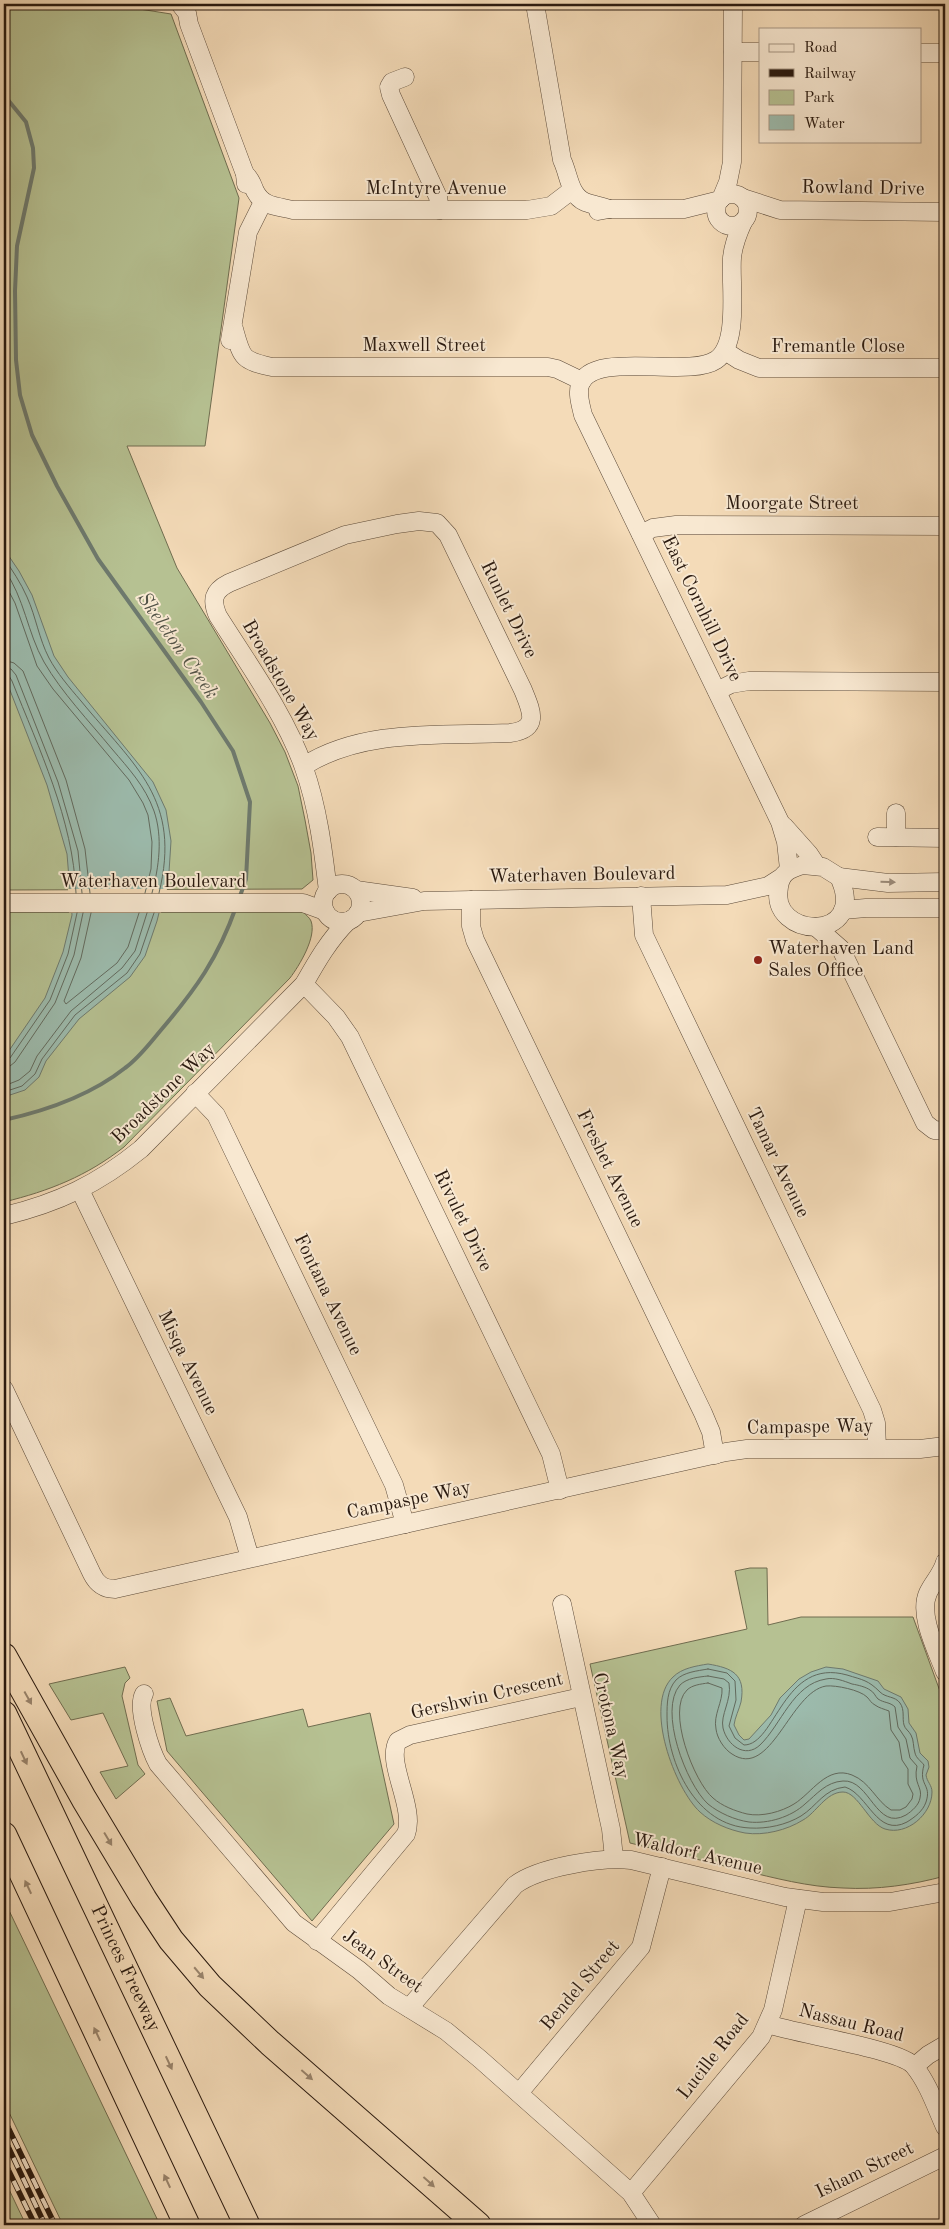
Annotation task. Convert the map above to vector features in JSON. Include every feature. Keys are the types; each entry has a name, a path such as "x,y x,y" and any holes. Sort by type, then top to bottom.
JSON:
{"highway":[{"path":"4,1656 84,1799 171,1940 210,1986 270,2043 478,2225"},
{"name":"Princes Freeway","path":"4,1714 246,2225"},
{"path":"4,1835 187,2225"}],"street":[{"path":"166,4 176,10 189,24"},
{"path":"180,4 187,13 189,24 245,174 248,192 255,204 262,205"},
{"path":"535,4 562,160 566,168 569,194 609,209 684,210 721,199 730,194 742,198"},
{"path":"578,379 581,369 593,362 599,361 623,367 688,367 700,371 712,371 722,367 736,341 732,320 732,258 723,223 717,214 728,182 732,162 733,4"},
{"path":"733,52 759,52"},
{"path":"922,53 945,53"},
{"path":"405,77 392,82 390,87 391,95 438,197 440,210"},
{"path":"732,162 742,198 748,209 732,258"},
{"name":"McIntyre Avenue","path":"262,205 274,213 293,210 527,210 551,206 569,194"},
{"name":"Rowland Drive","path":"742,198 780,210 945,212"},
{"name":"Maxwell Street","path":"262,205 248,232 234,329 230,343 231,350 239,362 253,370 272,367 548,367 578,379"},
{"path":"684,210 735,226 743,221"},
{"name":"Rowland Drive","path":"743,221 780,210"},
{"name":"Fremantle Close","path":"729,354 759,368 945,368"},
{"name":"East Cornhill Drive","path":"578,379 571,389 574,404 583,415 780,822 786,842 786,873"},
{"name":"Runlet Drive","path":"214,595 222,586 345,536 368,529 427,521 440,525 448,535 523,690 531,709 530,725 522,730 510,733 392,738 356,745 314,760 304,766"},
{"name":"Moorgate Street","path":"641,534 653,528 676,525 945,526"},
{"name":"Broadstone Way","path":"214,595 213,602 218,616 289,732 304,766 323,847 327,902 319,956"},
{"path":"717,691 731,684 749,681 945,682"},
{"path":"896,813 896,837"},
{"name":"East Cornhill Drive","path":"780,822 816,866"},
{"path":"877,838 945,838"},
{"name":"Broadstone Way","path":"323,847 352,887"},
{"path":"942,1131 929,1127 923,1117 841,949 816,927 791,920 782,909 778,897 786,873 802,865 816,866 831,871 839,877 888,883 945,882"},
{"name":"Waterhaven Boulevard","path":"352,887 424,900 727,895 768,886 786,873"},
{"path":"839,877 844,892 841,914 841,949"},
{"path":"335,886 352,887 361,902 353,917 338,921 327,902 335,886"},
{"name":"Waterhaven Boulevard","path":"742,892 768,901 782,909"},
{"name":"Tamar Avenue","path":"641,896 644,935 872,1410 876,1423 877,1448"},
{"name":"Waterhaven Boulevard","path":"353,917 424,900"},
{"name":"Freshet Avenue","path":"471,900 471,926 475,940 703,1413 711,1432 715,1455"},
{"name":"Waterhaven Boulevard","path":"4,903 327,902"},
{"path":"816,927 831,924 841,914 866,908 945,908"},
{"name":"Broadstone Way","path":"4,1216 58,1200 80,1190 119,1167 141,1149 304,984 319,956 334,934 353,917"},
{"name":"Rivulet Drive","path":"304,984 336,1017 350,1037 551,1454 560,1490"},
{"name":"Fontana Avenue","path":"195,1093 216,1115 307,1301 394,1485 405,1524"},
{"name":"Misqa Avenue","path":"80,1190 238,1517 250,1558"},
{"name":"Campaspe Way","path":"4,1389 92,1574 103,1587 115,1589 747,1449 920,1448 945,1446"},
{"path":"945,1562 924,1604 927,1623 945,1672"},
{"name":"Crotona Way","path":"562,1604 611,1829 614,1858"},
{"name":"Jean Street","path":"144,1694 141,1704 150,1745 158,1764 294,1923 354,1966 389,1996 452,2036 631,2193 652,2225"},
{"name":"Gershwin Crescent","path":"317,1941 406,1834 408,1814 395,1753 398,1741 410,1735 581,1697"},
{"name":"Waldorf Avenue","path":"409,2008 508,1891 521,1880 537,1873 614,1858 662,1866 798,1899 843,1903 878,1903 945,1892"},
{"name":"Bendel Street","path":"519,2093 641,1947 662,1866"},
{"name":"Lucille Road","path":"631,2193 745,2058 768,2024 798,1899"},
{"name":"Nassau Road","path":"768,2024 787,2031 891,2053 909,2061 915,2066 945,2127"},
{"path":"915,2066 928,2055 945,2046"},
{"name":"Isham Street","path":"804,2225 945,2156"}],"green space":[{"path":"4,4 108,4 171,14 239,198 205,446 127,446 177,568 270,723 285,752 298,786 311,853 313,880 302,889 4,890"},
{"path":"4,912 303,912 310,920 312,935 306,951 290,978 124,1147 96,1166 67,1181 37,1193 4,1202"},
{"path":"750,1568 767,1568 768,1625 801,1617 913,1617 945,1705 945,1876 920,1882 882,1887 830,1887 779,1879 630,1843 590,1664 747,1629 735,1571"},
{"path":"125,1667 130,1678 125,1683 122,1696 138,1765 145,1774 116,1799 100,1772 128,1766 103,1713 71,1720 49,1684"},
{"path":"170,1698 186,1736 303,1709 308,1727 370,1713 394,1824 312,1921 167,1751 157,1701"},
{"path":"4,1900 160,2225 63,2225 4,2102"},
{"path":"4,2179 26,2225 4,2225"}],"water":[{"path":"4,549 32,595 54,656 68,677 153,782 166,810 171,841 169,872 157,921 145,956 130,977 79,1019 46,1061 39,1077 25,1090 4,1097 4,1058 45,998 63,952 72,915 67,854 47,785 4,675"},
{"path":"708,1664 730,1670 739,1679 742,1692 741,1702 734,1725 744,1740 749,1739 771,1715 780,1698 799,1679 811,1672 826,1667 843,1669 878,1681 884,1689 901,1697 908,1709 909,1723 916,1733 920,1753 928,1761 929,1767 926,1775 932,1792 928,1808 910,1826 902,1829 885,1829 874,1821 854,1797 843,1792 831,1795 808,1817 797,1824 767,1833 752,1834 739,1832 710,1820 690,1801 673,1767 662,1726 661,1707 665,1690 673,1677 685,1669"}],"pier":[{"path":"68,889 167,889 161,913 69,913"}],"waterway":[{"name":"Skeleton Creek","path":"4,95 26,122 33,148 34,168 17,246 15,291 16,360 20,395 32,435 57,486 98,559 201,702 233,751 250,802 246,879 239,899"},
{"name":"Skeleton Creek","path":"4,1120 51,1107 83,1094 112,1078 135,1060 174,1015 205,972 222,942 236,907"}],"railway":[{"path":"4,2119 55,2225"},
{"path":"4,2138 45,2225"},
{"path":"4,2161 35,2225"}],"place":[{"name":"Waterhaven Land Sales Office","path":"758,960"}]}
